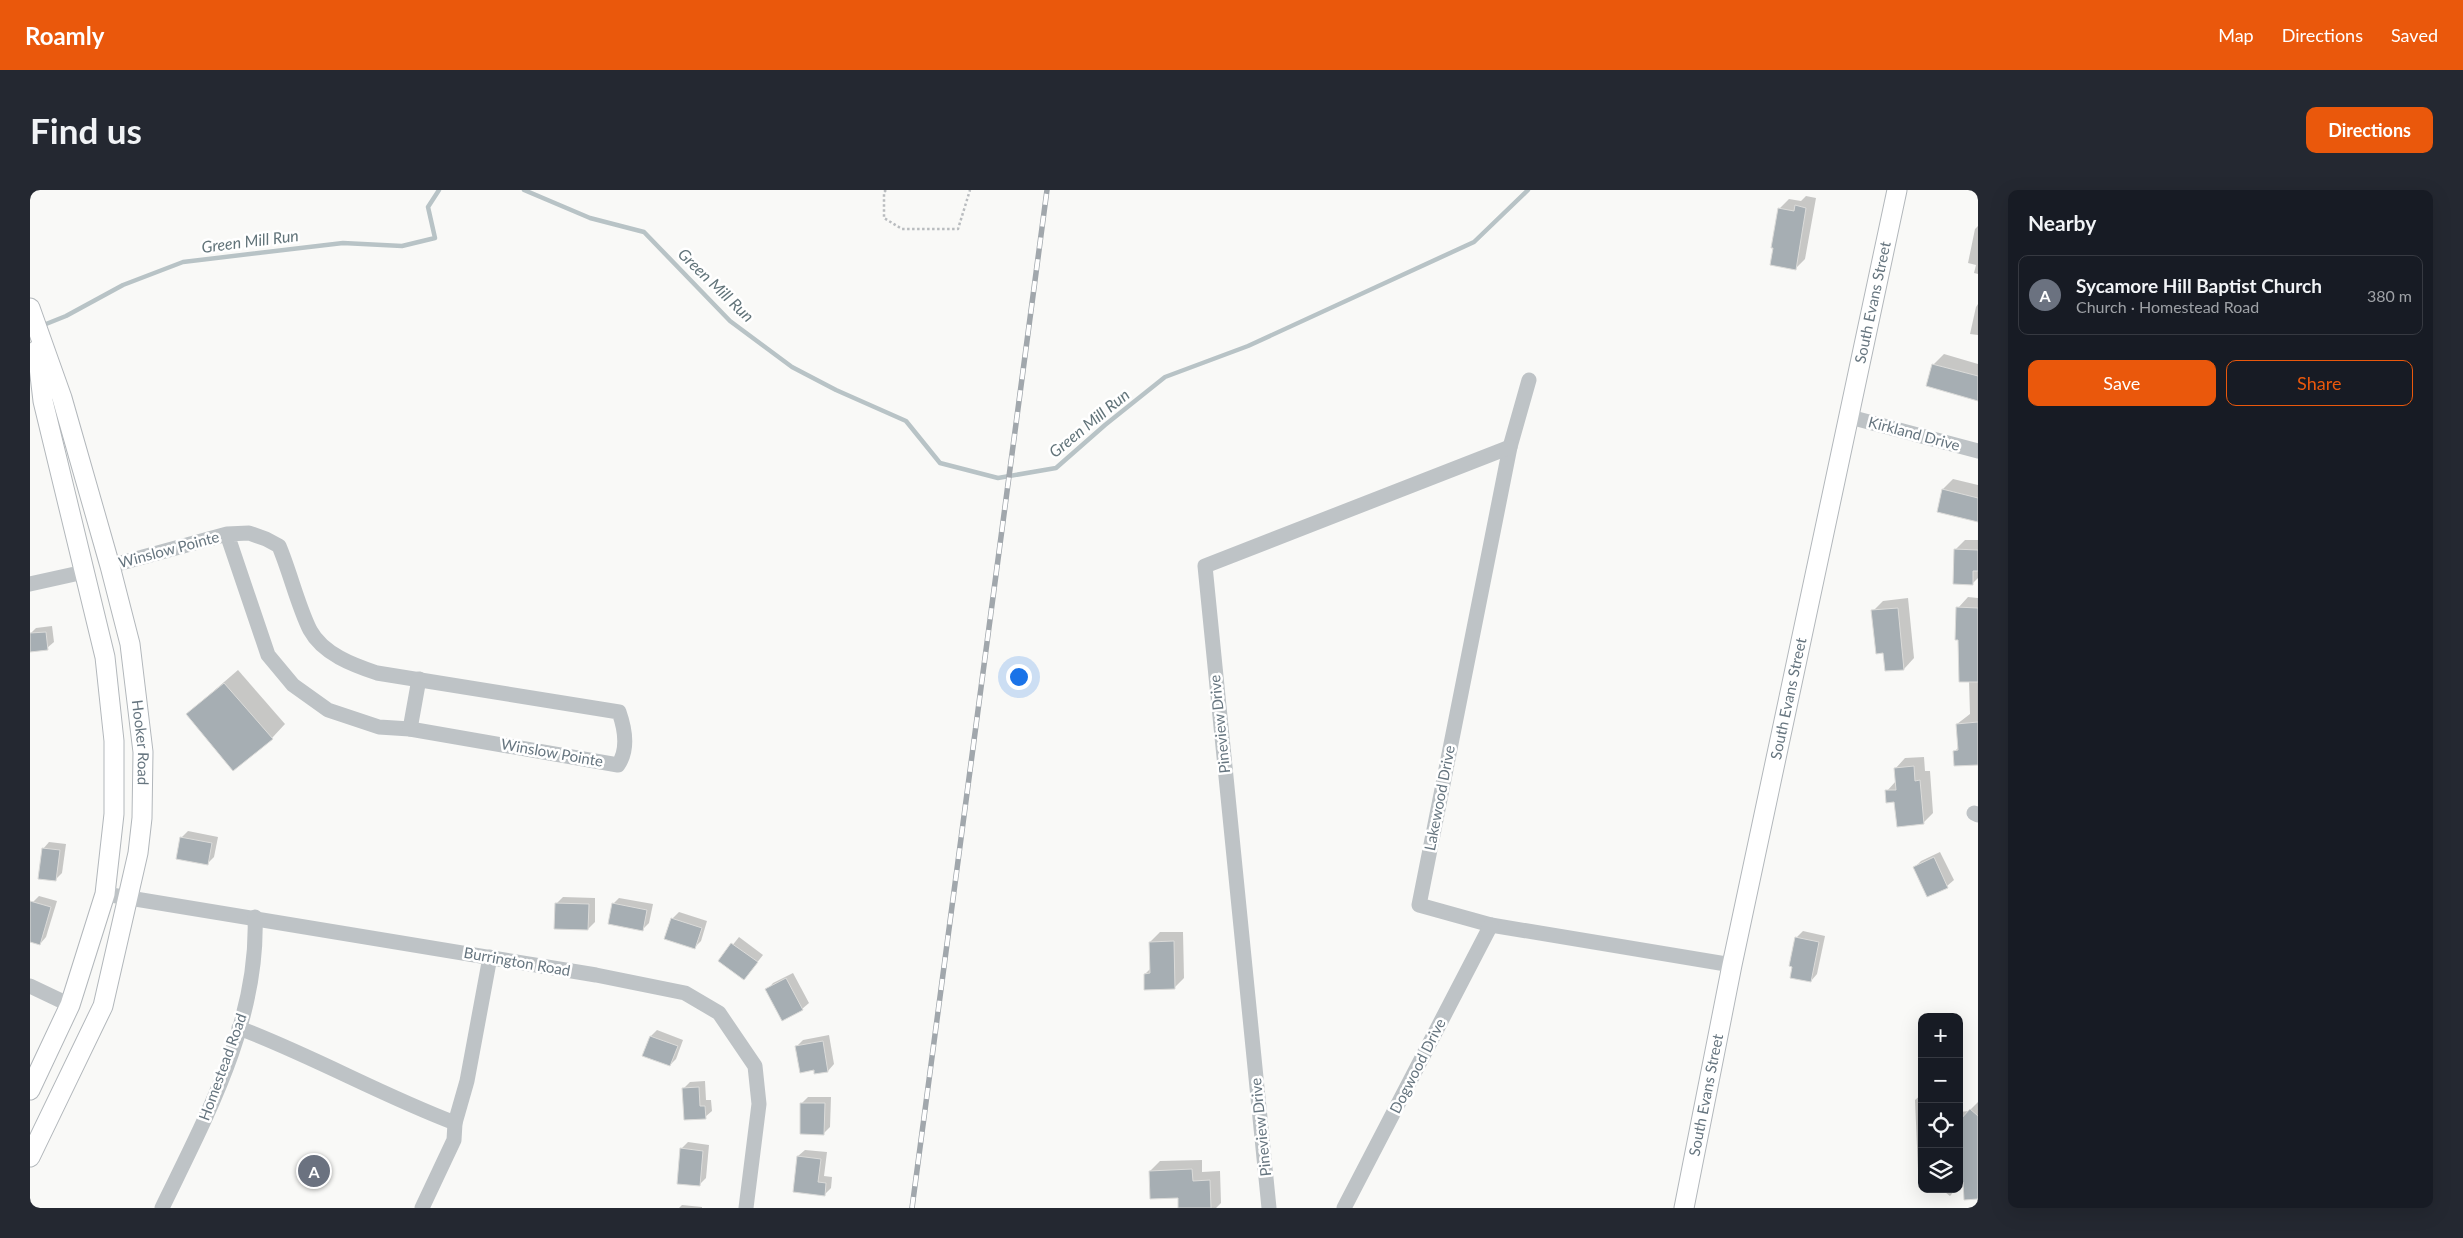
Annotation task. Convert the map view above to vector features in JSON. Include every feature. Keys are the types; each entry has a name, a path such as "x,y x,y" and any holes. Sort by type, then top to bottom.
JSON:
{"main road":[{"name":"South Evans Street","path":"1684,1208 1732,965 1897,190"},
{"name":"Hooker Road","path":"30,1090 70,1005 105,894 114,814 114,741 105,657 42,401 44,366 32,314"},
{"name":"Hooker Road","path":"30,1157 102,1006 138,853 142,818 143,752 130,644 110,566 62,398 44,366"}],"street":[{"name":"Lakewood Drive","path":"1529,380 1510,447 1419,905 1491,925 1732,965"},
{"name":"Kirkland Drive","path":"1850,417 1978,452"},
{"name":"Pineview Drive","path":"1269,1208 1205,566 1510,447"},
{"name":"Winslow Pointe","path":"110,566 227,534 248,533 266,538 279,546 311,631 328,650 360,667 377,673 619,712 625,730 624,756 618,765 410,729 379,727 328,710 293,685 268,655 227,534"},
{"path":"30,584 84,572"},
{"path":"410,729 419,680"},
{"name":"Burrington Road","path":"105,894 128,900 255,917 686,993 719,1013 755,1066 759,1104 746,1208"},
{"name":"Homestead Road","path":"162,1208 215,1101 239,1028 249,994 256,939 255,917"},
{"name":"Dogwood Drive","path":"1344,1208 1491,925"},
{"path":"422,1208 454,1140 455,1123 467,1081 490,958"},
{"path":"30,986 70,1005"},
{"path":"239,1028 308,1056 384,1094 455,1123"}],"path":[{"path":"886,190 884,192 884,218 902,229 958,229 970,190"}],"building":[{"path":"1795,205 1806,208 1796,270 1770,265 1778,208 1794,211"},
{"path":"1932,364 1978,376 1978,401 1926,386"},
{"path":"1942,489 1978,498 1978,522 1937,512"},
{"path":"1954,549 1978,550 1978,571 1973,571 1973,585 1953,584"},
{"path":"1956,607 1978,608 1978,682 1959,682 1958,640 1955,640"},
{"path":"1898,608 1904,670 1885,671 1883,653 1876,654 1871,610"},
{"path":"46,632 48,650 30,652 30,633"},
{"path":"224,683 273,739 233,771 186,714"},
{"path":"1978,722 1978,765 1954,766 1953,751 1958,750 1956,724"},
{"path":"1914,766 1915,781 1920,780 1924,824 1897,827 1894,802 1886,803 1885,790 1896,790 1894,768"},
{"path":"180,837 212,843 208,865 176,859"},
{"path":"42,848 60,850 56,881 38,879"},
{"path":"1934,857 1948,888 1927,897 1913,867"},
{"path":"30,901 51,907 40,945 30,942"},
{"path":"555,903 589,904 588,930 554,929"},
{"path":"612,903 647,910 643,931 608,924"},
{"path":"671,918 702,928 695,949 664,939"},
{"path":"1795,937 1819,942 1811,982 1790,978 1792,967 1789,966"},
{"path":"1174,941 1175,989 1144,990 1144,974 1150,973 1149,942"},
{"path":"731,943 758,962 744,980 718,961"},
{"path":"786,978 803,1010 782,1021 765,989"},
{"path":"650,1036 678,1046 670,1066 642,1056"},
{"path":"823,1041 828,1072 814,1074 814,1070 800,1073 795,1046"},
{"path":"699,1087 700,1106 705,1106 706,1119 684,1120 682,1088"},
{"path":"800,1103 825,1103 824,1135 800,1134"},
{"path":"1970,1109 1978,1116 1978,1199 1964,1200 1963,1117"},
{"path":"680,1148 703,1151 700,1186 677,1184"},
{"path":"797,1156 821,1159 818,1182 826,1183 825,1196 793,1192"},
{"path":"1192,1169 1193,1181 1210,1180 1211,1208 1178,1208 1178,1198 1150,1199 1149,1171"}],"waterway":[{"name":"Green Mill Run","path":"41,326 66,316 123,285 183,262 343,243 402,246 435,238 428,207 439,190"},
{"name":"Green Mill Run","path":"524,190 590,218 644,232 730,321 792,367 836,390 906,421 940,463 998,478 1056,468 1105,425 1165,377 1248,346 1474,242 1528,190"}],"railway":[{"path":"912,1208 1047,190"}],"place":[{"name":"Sycamore Hill Baptist Church","path":"314,1171"}]}
